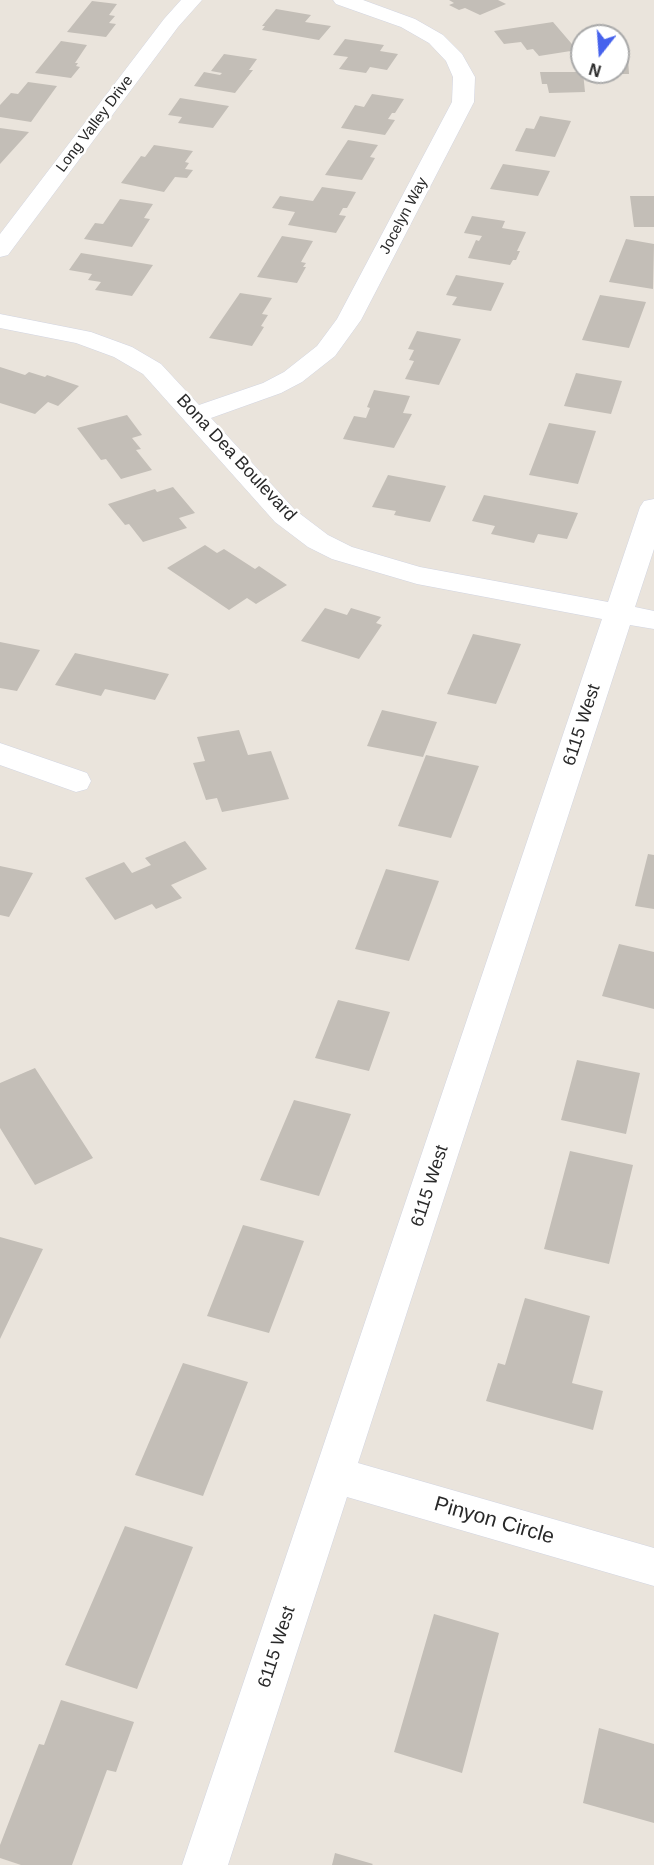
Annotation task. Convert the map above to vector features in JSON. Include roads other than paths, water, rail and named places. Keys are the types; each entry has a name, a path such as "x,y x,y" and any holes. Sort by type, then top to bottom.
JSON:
{"street":[{"name":"Long Valley Drive","path":"0,250 171,23 192,0"},
{"name":"Jocelyn Way","path":"195,415 272,388 293,377 326,351 349,320 463,102 464,77 455,58 436,39 408,23 343,0"},
{"name":"Bona Dea Boulevard","path":"0,321 82,337 123,352 152,369 285,516 318,542 342,553 417,575 654,620"},
{"name":"6115 West","path":"205,1865 654,507"},
{"path":"0,754 76,781"},
{"name":"Pinyon Circle","path":"334,1475 654,1567"}]}
